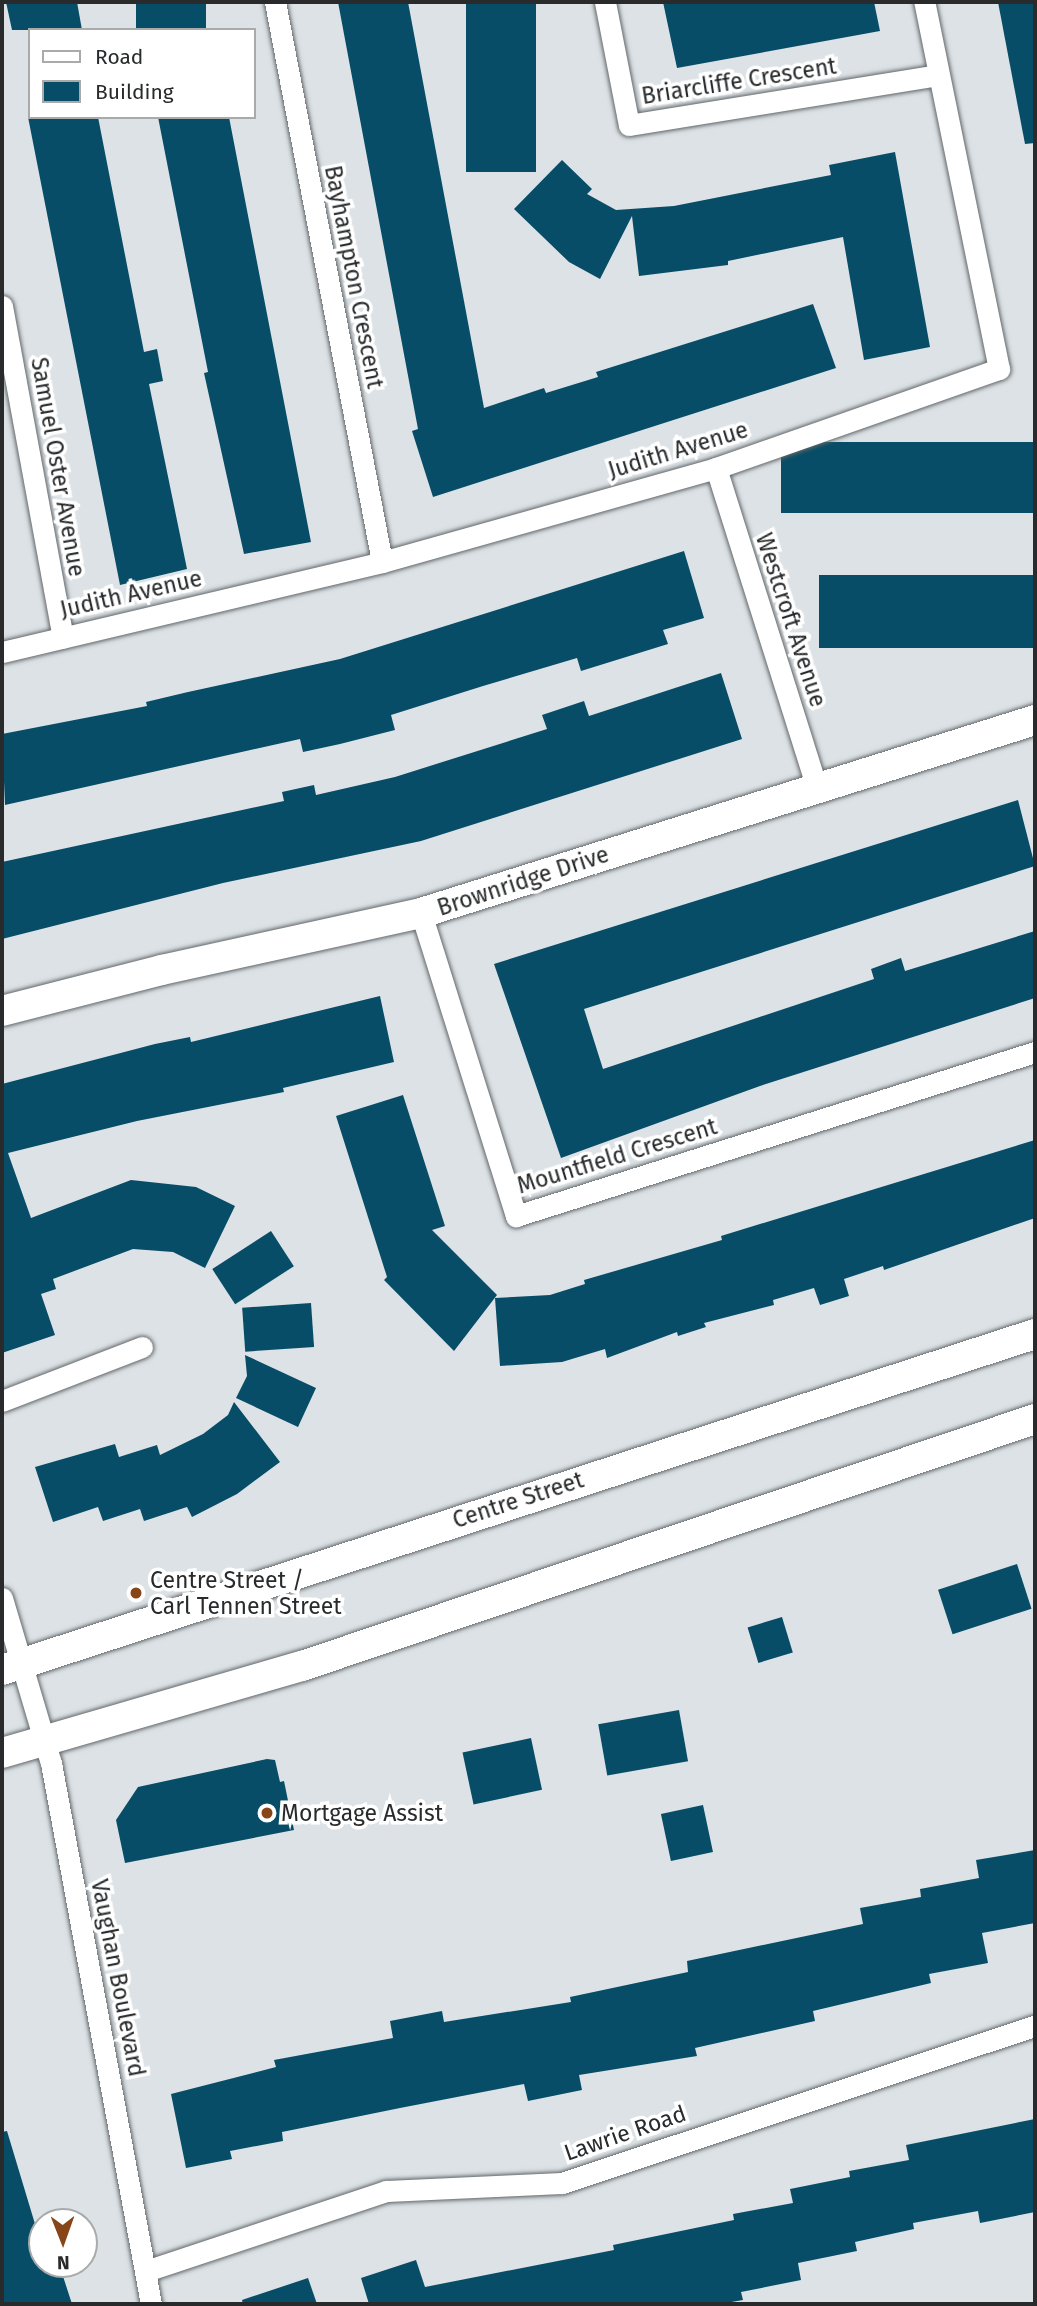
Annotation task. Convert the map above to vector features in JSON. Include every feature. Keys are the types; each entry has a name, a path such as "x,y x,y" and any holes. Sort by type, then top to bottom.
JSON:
{"main road":[{"name":"Brownridge Drive","path":"2,1011 163,970 421,913 1035,720"},
{"name":"Centre Street","path":"12,1666 1035,1334"},
{"path":"2,1753 302,1666 1035,1419"}],"street":[{"name":"Bayhampton Crescent","path":"275,2 382,562"},
{"name":"Briarcliffe Crescent","path":"605,2 629,125 938,75"},
{"name":"Judith Avenue","path":"2,652 382,562 716,468 999,369 924,2"},
{"name":"Samuel Oster Avenue","path":"2,306 63,637"},
{"name":"Westcroft Avenue","path":"716,468 817,788"},
{"name":"Mountfield Crescent","path":"421,913 516,1216 1035,1052"},
{"path":"2,1401 142,1347"},
{"name":"Vaughan Boulevard","path":"2,1598 12,1666 46,1741 151,2304"},
{"name":"Lawrie Road","path":"146,2271 386,2191 562,2183 1035,2026"}],"building":[{"path":"6,2 77,2 82,28 12,30"},
{"path":"136,2 206,2 206,28 136,28"},
{"path":"338,2 408,2 484,408 544,388 546,393 598,377 596,372 813,304 836,368 433,497 412,431 418,429"},
{"path":"466,2 536,2 536,172 466,172"},
{"path":"663,2 874,2 880,31 677,68"},
{"path":"998,2 1035,2 1035,143 1025,144"},
{"path":"28,119 98,119 144,352 157,349 163,381 149,384 187,569 120,585"},
{"path":"158,119 229,119 311,542 244,554 204,373 208,372"},
{"path":"895,152 930,347 864,360 843,237 728,261 728,265 639,276 632,216 600,279 569,262 514,209 562,160 592,189 587,194 616,210 674,206 831,175 829,165"},
{"path":"781,442 1035,442 1035,513 781,513"},
{"path":"684,551 704,618 663,630 668,644 581,671 577,658 483,686 391,715 395,730 340,744 303,752 300,739 5,805 2,734 147,706 146,702 340,659"},
{"path":"819,575 1035,575 1035,648 819,648"},
{"path":"721,673 742,739 421,841 223,883 2,939 2,862 284,801 282,792 314,785 316,795 395,777 547,729 542,715 584,701 589,716"},
{"path":"1018,800 1035,866 584,1009 603,1069 874,979 871,969 901,958 905,971 1035,931 1035,998 760,1086 561,1158 494,964"},
{"path":"380,996 394,1062 283,1088 284,1092 137,1121 8,1153 31,1218 131,1180 196,1187 235,1206 205,1268 173,1252 133,1249 53,1279 56,1289 41,1294 55,1335 2,1353 2,1084 155,1044 190,1037 191,1042"},
{"path":"403,1095 445,1226 432,1230 497,1295 454,1351 384,1280 387,1277 336,1116"},
{"path":"1035,1140 1035,1218 884,1270 883,1266 844,1279 849,1296 820,1305 814,1288 773,1300 774,1305 704,1323 706,1327 678,1336 677,1332 607,1358 605,1349 562,1362 500,1366 495,1298 550,1295 585,1284 584,1280 722,1240 721,1236"},
{"path":"271,1231 294,1266 235,1304 212,1269"},
{"path":"311,1303 314,1347 245,1352 242,1308"},
{"path":"245,1355 316,1388 298,1427 236,1398 247,1376"},
{"path":"234,1402 280,1462 237,1494 192,1517 187,1507 144,1521 140,1509 103,1521 98,1507 53,1522 35,1467 115,1444 119,1457 157,1445 160,1455 203,1434 228,1415"},
{"path":"1017,1564 1032,1609 953,1634 938,1590"},
{"path":"782,1617 793,1652 758,1663 748,1628"},
{"path":"679,1710 688,1761 607,1775 598,1724"},
{"path":"531,1738 542,1790 474,1804 463,1753"},
{"path":"267,1759 275,1760 280,1782 284,1781 294,1830 125,1863 116,1820 138,1787"},
{"path":"703,1805 713,1852 671,1861 661,1814"},
{"path":"1035,1850 1035,1923 982,1933 988,1963 929,1974 931,1983 813,2011 815,2021 695,2048 697,2056 579,2075 582,2090 528,2101 524,2084 400,2108 282,2132 283,2141 230,2151 232,2159 186,2168 171,2094 276,2067 274,2060 393,2038 390,2021 442,2011 444,2022 571,2002 570,1997 688,1972 687,1961 863,1924 860,1908 921,1897 920,1889 979,1878 976,1860"},
{"path":"1035,2119 1035,2212 980,2223 978,2211 913,2223 914,2229 855,2242 857,2251 798,2263 801,2280 741,2292 743,2300 720,2304 369,2304 361,2278 416,2260 425,2287 614,2250 613,2245 734,2220 733,2214 793,2203 790,2189 850,2177 849,2171 909,2160 906,2145"},
{"path":"7,2131 30,2208 28,2208 28,2278 64,2278 72,2304 2,2304 2,2132"},
{"path":"308,2278 317,2304 243,2304 242,2300"}],"place":[{"name":"Centre Street / Carl Tennen Street","path":"136,1593"},
{"name":"Mortgage Assist","path":"267,1813"}]}
